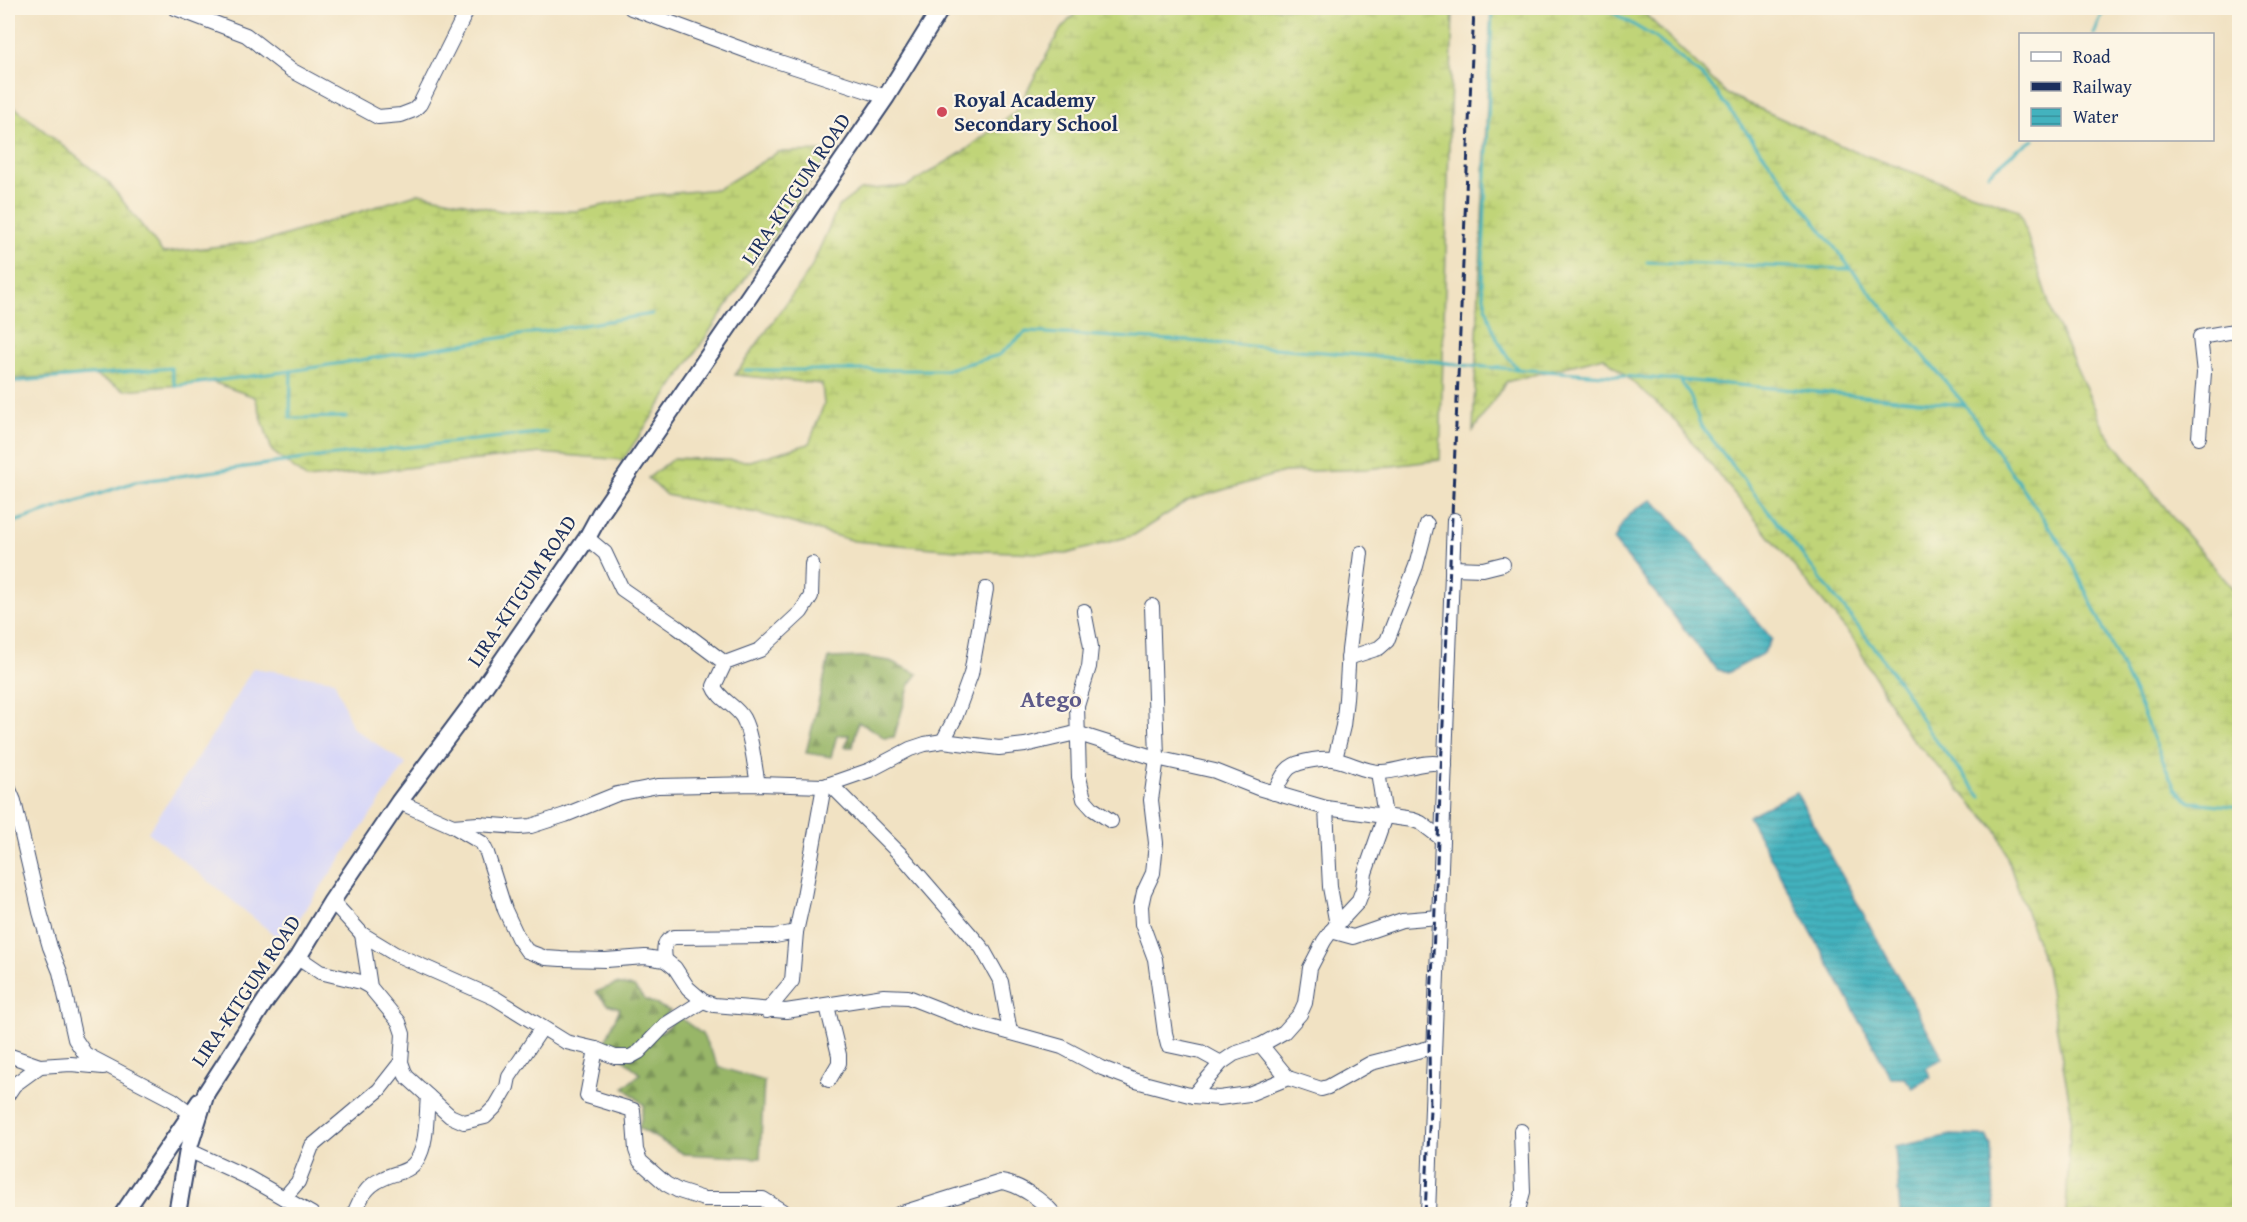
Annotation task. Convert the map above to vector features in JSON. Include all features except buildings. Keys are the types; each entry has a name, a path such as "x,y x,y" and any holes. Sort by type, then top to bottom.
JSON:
{"main road":[{"name":"LIRA-KITGUM ROAD","path":"177,1215 188,1150 206,1093 399,802 475,700 886,98 941,8"},
{"path":"123,1215 190,1113 206,1093"}],"street":[{"path":"175,8 246,35 291,70 378,117 389,117 407,112 420,104 468,8"},
{"path":"631,8 758,55 886,98"},
{"path":"2199,437 2204,373 2200,337 2240,330"},
{"path":"1428,1215 1454,520"},
{"path":"1348,658 1379,648 1387,641 1416,566 1427,524"},
{"path":"587,538 605,553 622,589 724,663"},
{"path":"1335,759 1343,726 1348,658 1361,553"},
{"path":"758,784 744,721 736,709 717,693 714,686 724,663 760,650 801,612 811,596 812,564"},
{"path":"1452,568 1483,569 1503,564"},
{"path":"943,741 955,718 971,674 986,589"},
{"path":"1152,606 1157,758 1151,800 1156,843 1153,873 1144,892 1141,906 1142,924 1155,959 1168,1045 1201,1052 1221,1064"},
{"path":"1084,611 1091,647 1089,667 1077,706 1079,777 1084,799 1093,809 1111,820"},
{"path":"453,826 478,824 531,826 616,794 658,786 827,785 870,770 910,749 943,741 999,748 1025,745 1077,732 1157,758 1215,771 1274,793 1326,808 1421,823 1442,839"},
{"path":"1274,793 1285,772 1294,764 1335,759 1378,772 1397,771 1425,764 1445,765"},
{"path":"1193,1096 1221,1064 1234,1054 1261,1045 1284,1032 1300,1014 1305,1003 1310,968 1334,928 1358,902 1365,873 1385,816 1378,772"},
{"path":"767,1011 790,985 793,977 796,932 827,785"},
{"path":"827,785 915,871 982,948 1001,982 1010,1032"},
{"path":"8,787 14,801 40,912 60,972 75,1039 84,1054 172,1100 190,1113"},
{"path":"399,802 453,826 484,846 506,910 518,939 527,951 546,958 573,960 645,957 665,960 675,968 688,988 703,1001 714,1005 786,1011 884,996 908,997 972,1022 1062,1047 1102,1068 1136,1081 1193,1096 1220,1098 1239,1097 1288,1078 1321,1089 1346,1079 1380,1060 1434,1049"},
{"path":"1326,808 1329,887 1334,928"},
{"path":"332,901 362,934 395,954 495,998 566,1042 596,1048 615,1058 630,1057 639,1052 665,1025 703,1001"},
{"path":"1334,928 1353,938 1402,920 1439,917"},
{"path":"665,960 664,945 667,939 674,937 775,936 796,932"},
{"path":"362,934 370,987"},
{"path":"298,957 320,972 361,982 370,987 399,1022 403,1034 401,1062 406,1076 450,1116 464,1122 485,1117 496,1106 507,1087 509,1077 542,1028"},
{"path":"827,1006 839,1055 839,1063 829,1080"},
{"path":"1261,1045 1288,1078"},
{"path":"596,1048 588,1096 633,1110 636,1150 640,1161 679,1191 716,1200 763,1199 787,1215"},
{"path":"8,1055 40,1066 71,1064 111,1067"},
{"path":"285,1198 298,1182 312,1146 379,1090 401,1062"},
{"path":"8,1094 14,1085 40,1066"},
{"path":"354,1215 360,1199 368,1189 381,1179 411,1168 419,1158 423,1143 428,1096"},
{"path":"1517,1215 1522,1192 1521,1131"},
{"path":"188,1150 248,1177 312,1215"},
{"path":"899,1215 1001,1182 1011,1183 1045,1206 1054,1215"}],"shaded area":[{"path":"253,668 334,680 353,728 406,764 283,942 148,832 219,725"}],"green space":[{"path":"1080,8 1453,8 1440,460 1367,469 1284,472 1189,500 1134,535 1066,554 956,550 854,541 761,514 666,495 648,478 674,458 750,461 809,444 824,404 822,384 735,375 810,270 838,207 860,190 907,186 966,150 1016,111 1061,29"},
{"path":"1491,8 1639,8 1727,94 1853,151 2019,210 2053,316 2105,431 2186,534 2239,596 2239,1214 2066,1214 2071,1110 2046,968 1998,832 1906,732 1854,640 1671,416 1604,357 1506,382 1473,431"},
{"path":"8,102 108,182 163,253 270,240 419,193 501,211 576,211 653,195 718,189 778,152 831,151 623,460 541,453 307,479 272,451 255,397 212,382 125,390 94,375 8,379"},
{"path":"862,657 890,661 918,674 910,684 894,737 884,738 858,722 853,747 845,747 849,735 837,735 831,757 806,753 829,658"},
{"path":"616,984 634,987 644,999 670,1011 652,1028 661,1033 679,1017 702,1034 719,1067 764,1081 760,1158 684,1154 639,1128 644,1105 624,1087 640,1074 605,1042 620,1008 607,1004 596,992"}],"water":[{"path":"1652,500 1667,513 1772,639 1763,654 1728,673 1716,669 1614,541 1628,516"},
{"path":"1796,792 1943,1058 1926,1068 1931,1077 1913,1088 1905,1078 1891,1078 1748,816"},
{"path":"1951,1135 1987,1136 1991,1146 1995,1214 1900,1214 1895,1147"}],"waterway":[{"path":"1492,8 1482,285 1493,330 1509,359 1517,368"},
{"path":"1608,8 1654,37 1706,79 1851,269 1965,405 2068,554 2135,695 2175,789 2190,802 2240,807"},
{"path":"2094,33 2105,8"},
{"path":"1988,174 2019,148 2032,141"},
{"path":"1647,262 1851,269"},
{"path":"291,371 652,314"},
{"path":"745,370 945,370 999,355 1026,332 1190,341 1471,366 1680,380 1690,395 1700,424 1874,647 1907,694 1930,733 1981,797"},
{"path":"8,382 171,368 175,386 291,371 290,418 346,417"},
{"path":"1680,380 1965,405"},
{"path":"8,527 11,523 135,482 326,456 548,432"}],"railway":[{"path":"1425,1214 1430,1109 1429,1048 1474,8"}],"place":[{"name":"Royal Academy Secondary School","path":"942,112"}],"district":[{"name":"Atego","path":"1051,699"}]}
